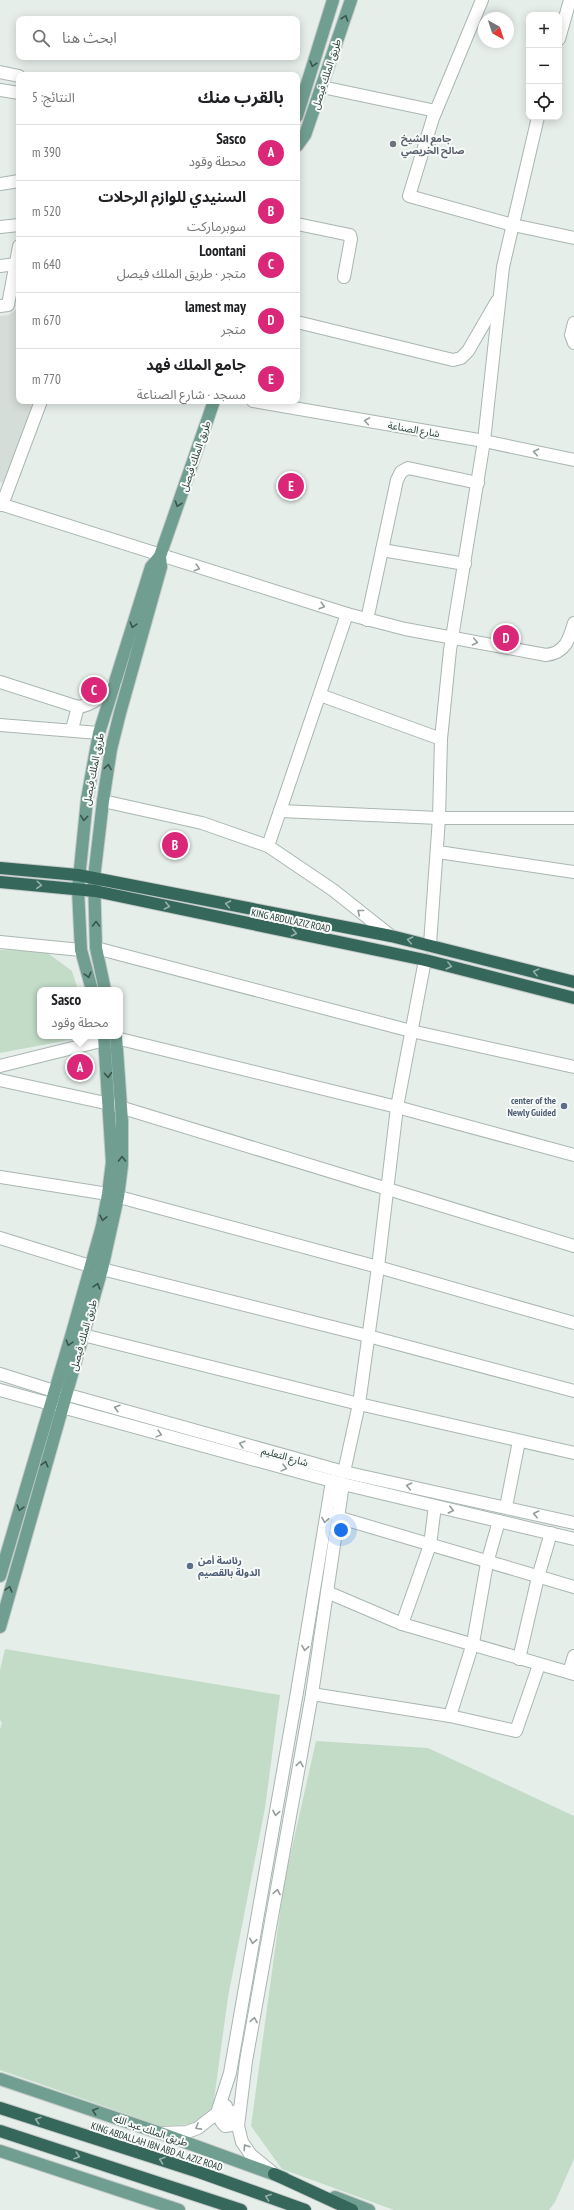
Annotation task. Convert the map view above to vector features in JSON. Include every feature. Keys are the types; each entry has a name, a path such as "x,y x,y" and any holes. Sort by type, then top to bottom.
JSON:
{"highway":[{"name":"KING ABDULAZIZ ROAD","path":"0,868 78,875 391,936 430,944 574,982"},
{"name":"KING ABDULAZIZ ROAD","path":"0,882 95,890 425,960 574,998"},
{"name":"KING ABDALLAH IBN ABD AL AZIZ ROAD","path":"0,2108 199,2172 305,2210"},
{"path":"0,2131 190,2192 241,2210"},
{"path":"274,2174 352,2210"}],"main road":[{"name":"طريق الملك فيصل","path":"300,106 333,0"},
{"name":"طريق الملك فيصل","path":"300,142 306,135 351,0"},
{"name":"طريق الملك فيصل","path":"91,987 81,950 78,875 86,799 99,732 151,567 160,556 213,404"},
{"name":"طريق الملك فيصل","path":"104,987 96,948 94,878 103,801 111,749 161,567 160,556"},
{"name":"طريق الملك فيصل","path":"0,1576 56,1406 66,1394 83,1335 96,1267 122,1165 110,1039"},
{"name":"طريق الملك فيصل","path":"0,1627 56,1406 54,1391 96,1267"},
{"name":"طريق الملك عبد الله","path":"0,2078 160,2133 369,2210"},
{"path":"0,2152 125,2191 179,2210"}],"street":[{"path":"482,0 436,111 409,196 513,225 574,238"},
{"path":"562,28 570,0"},
{"path":"0,72 16,75"},
{"path":"322,87 436,111"},
{"path":"0,90 16,93"},
{"path":"430,944 438,852 440,739 450,650 454,638 484,441 503,267 537,120"},
{"path":"0,184 16,181"},
{"path":"0,227 16,225"},
{"path":"300,225 350,235 351,239 344,277"},
{"path":"0,266 16,264 8,305 0,306"},
{"path":"300,323 453,360 462,358 468,351 499,296"},
{"path":"574,323 571,335 574,343"},
{"path":"40,404 1,505 347,614 404,629 546,655 554,654 562,650 568,642 573,628"},
{"name":"شارع الصناعة","path":"270,404 484,441 574,460"},
{"path":"367,620 397,480 402,472 408,468 478,483"},
{"path":"382,550 465,564"},
{"path":"268,846 347,614"},
{"path":"0,682 78,707 88,706 102,696 115,683"},
{"path":"320,695 440,739"},
{"path":"72,729 78,707"},
{"path":"0,725 99,732"},
{"path":"103,801 202,823 268,846 333,890 391,936"},
{"path":"280,811 439,818 574,818"},
{"path":"438,852 574,872"},
{"path":"0,942 81,950"},
{"path":"96,948 411,1031 574,1067"},
{"path":"344,1472 359,1404 378,1268 397,1107 425,960"},
{"path":"0,1066 106,1039"},
{"path":"114,1039 397,1107 574,1155"},
{"path":"0,1080 116,1106 574,1246"},
{"path":"0,1177 113,1196 378,1268 574,1324"},
{"path":"0,1238 96,1267 368,1336 574,1391"},
{"path":"83,1335 359,1404 574,1453"},
{"name":"شارع التعليم","path":"0,1374 54,1391 344,1472 574,1523"},
{"name":"شارع التعليم","path":"0,1390 337,1483 574,1539"},
{"path":"506,1507 520,1441"},
{"path":"230,2073 230,2090 221,2121 225,2126 231,2125 234,2117 246,2061 312,1694 337,1517 337,1483"},
{"path":"160,2133 187,2132 198,2128 218,2113 230,2073 297,1692 337,1483"},
{"path":"402,1624 430,1545 435,1506"},
{"path":"337,1517 574,1587"},
{"path":"450,1716 472,1643 487,1562 498,1521"},
{"path":"519,1659 538,1577 551,1533"},
{"path":"327,1592 402,1624 472,1643 539,1665 571,1673 574,1656"},
{"path":"312,1694 450,1716 516,1731 539,1665"},
{"path":"246,2061 238,2126 242,2142 251,2155 274,2174"},
{"path":"125,2191 162,2210"}],"shaded area":[{"path":"16,309 16,404 36,404 8,484 0,482 0,316 9,315"}],"green space":[{"path":"0,950 45,951 72,971 77,987 37,987 37,1039 74,1039 0,1053"},
{"path":"5,1649 280,1695 265,1808 228,1997 213,2107 192,2124 161,2126 0,2070 0,1729 2,1723 0,1720 0,1670"},
{"path":"316,1741 428,1748 574,1816 574,2159 555,2202 549,2210 394,2210 282,2169 251,2126 284,1883"}],"place":[{"name":"جامع الشيخ صالح الخريصي","path":"393,144"},
{"name":"جامع الملك فهد","path":"291,486"},
{"name":"lamest may","path":"506,638"},
{"name":"Loontani","path":"94,690"},
{"name":"السنيدي للوازم الرحلات","path":"175,845"},
{"name":"Sasco","path":"80,1067"},
{"name":"center of the Newly Guided","path":"564,1106"},
{"name":"رئاسة أمن الدولة بالقصيم","path":"190,1566"}]}
